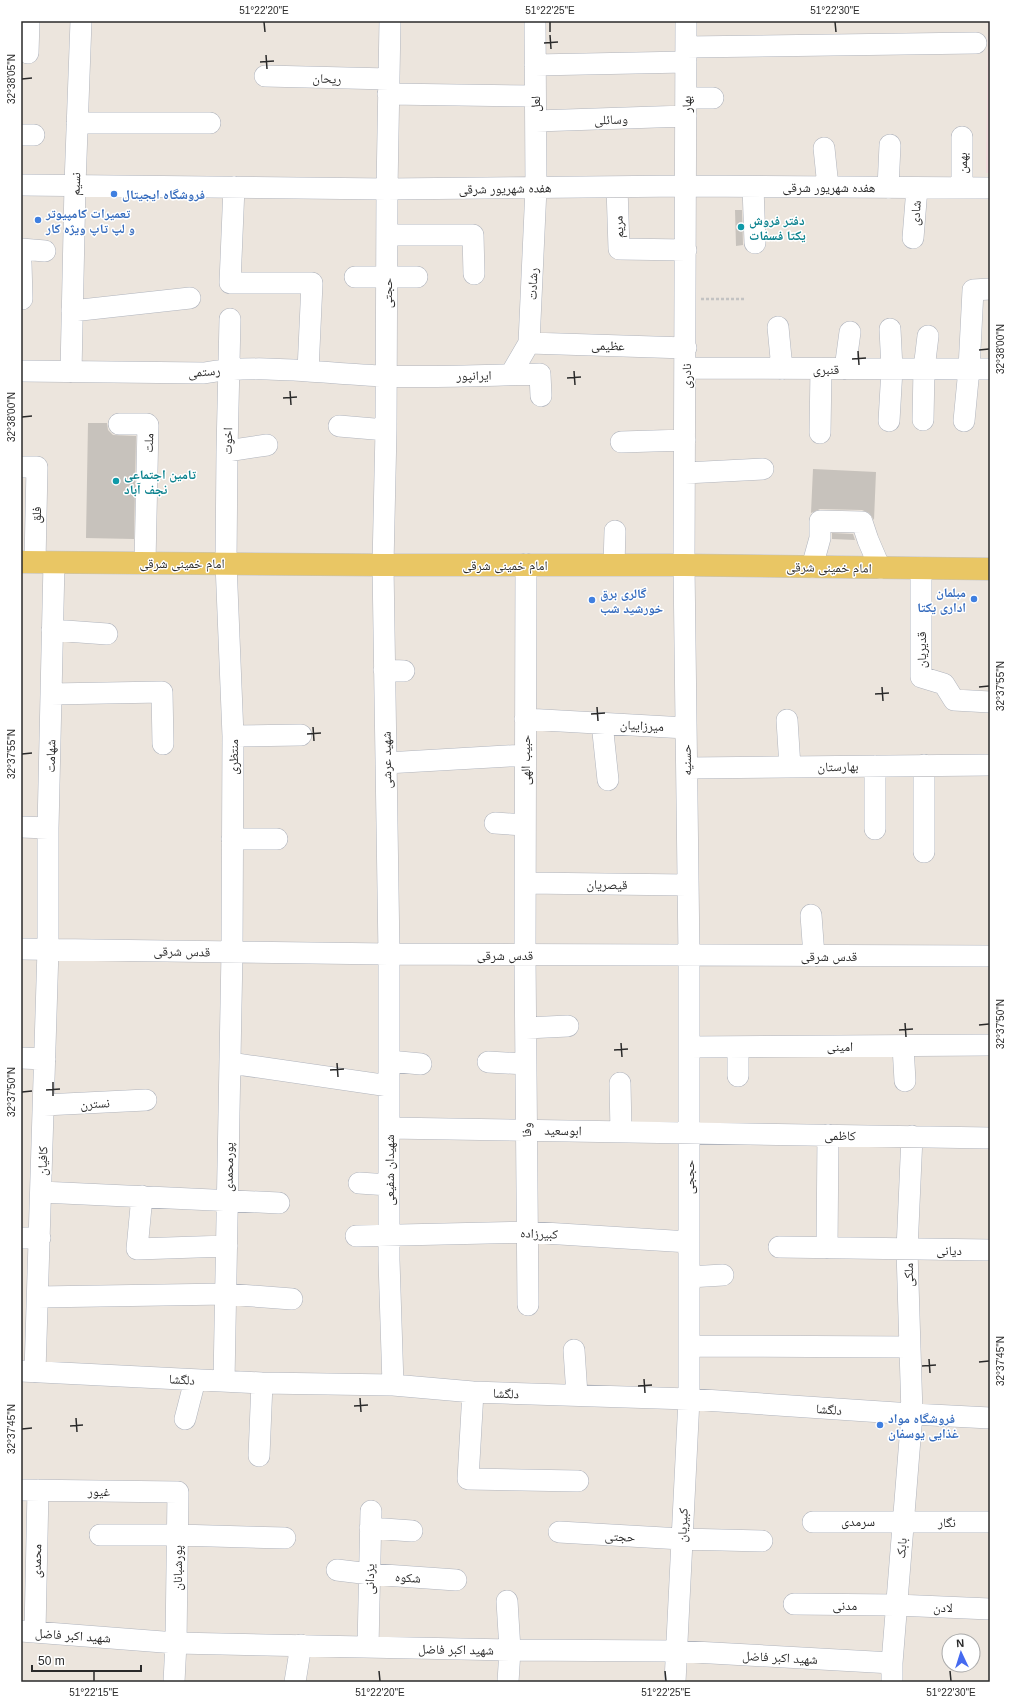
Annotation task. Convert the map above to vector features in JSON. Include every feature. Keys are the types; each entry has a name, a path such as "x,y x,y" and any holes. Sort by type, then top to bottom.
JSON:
{"main road":[{"name":"امام خمینی شرقی","path":"37,562 383,565 684,565 812,568 990,569"}],"street":[{"path":"28,53 30,21"},
{"name":"نسیم","path":"71,372 75,186 81,21"},
{"name":"حجتی","path":"383,565 386,430 387,189 390,21"},
{"name":"لعل","path":"535,21 536,188"},
{"name":"بهار","path":"686,21 686,186"},
{"path":"536,65 686,55 976,43"},
{"name":"ریحان","path":"265,76 388,87 535,96"},
{"name":"وسائلی","path":"536,121 686,107 713,98"},
{"path":"77,123 210,123"},
{"name":"بهمن","path":"962,137 962,188"},
{"path":"888,188 890,145"},
{"path":"824,148 828,187"},
{"name":"هفده شهریور شرقی","path":"21,185 387,189 686,186 990,188"},
{"name":"نادری","path":"684,565 686,186"},
{"path":"234,187 230,282 312,283 308,371"},
{"name":"مریم","path":"617,187 619,248 686,250"},
{"path":"753,187 755,243"},
{"name":"رشادت","path":"511,374 529,343 536,188"},
{"name":"شادی","path":"913,238 917,188"},
{"path":"387,235 472,235 474,274"},
{"path":"21,249 45,250"},
{"path":"21,263 22,299"},
{"path":"355,277 418,277"},
{"path":"964,420 969,369 973,290 990,289"},
{"path":"72,311 190,298"},
{"name":"اخوت","path":"226,563 230,319"},
{"path":"778,327 782,369"},
{"path":"889,421 892,369 890,329"},
{"path":"845,368 850,332"},
{"path":"923,420 924,369 928,336"},
{"name":"عظیمی","path":"529,343 686,348"},
{"name":"قنبری","path":"686,368 990,369"},
{"name":"رستمی","path":"21,372 204,373 228,369 308,371 386,376"},
{"path":"820,369 820,433"},
{"name":"ایرانپور","path":"386,376 540,374 540,396"},
{"name":"ملت","path":"119,424 148,425 145,562"},
{"path":"339,426 386,430"},
{"path":"621,442 685,440"},
{"path":"227,451 266,445"},
{"name":"فلق","path":"29,467 37,562"},
{"path":"685,473 763,469"},
{"path":"812,568 820,538 820,521 862,522 880,568"},
{"path":"614,565 615,531"},
{"name":"شهامت","path":"37,562 52,630 48,828 48,949"},
{"name":"منتظری","path":"226,563 233,736 232,952"},
{"name":"حبیب الهی","path":"525,955 526,883 524,826 526,564"},
{"name":"شهید عرشی","path":"383,565 394,670 386,763 389,954"},
{"name":"حسنیه","path":"684,565 689,956"},
{"name":"قدیریان","path":"922,568 921,677 944,684 954,700 990,702"},
{"path":"52,630 107,634"},
{"path":"51,694 162,692 163,744"},
{"name":"میرزاییان","path":"526,719 686,728"},
{"path":"787,720 790,767"},
{"path":"602,723 608,780"},
{"path":"233,736 301,735"},
{"path":"386,763 525,755"},
{"name":"بهارستان","path":"687,768 990,765"},
{"path":"875,766 875,829"},
{"path":"924,766 924,852"},
{"path":"494,823 524,826"},
{"path":"21,827 48,828"},
{"path":"232,839 277,839"},
{"name":"قیصریان","path":"526,883 687,885"},
{"path":"811,915 814,956"},
{"name":"قدس شرقی","path":"21,949 525,955 990,956"},
{"name":"کافیان","path":"28,1371 38,1297 30,1238 41,1192 48,949"},
{"name":"پورمحمدی","path":"224,1381 232,952"},
{"name":"شهیدان شفیعی","path":"389,954 389,1235 393,1385"},
{"name":"وفا","path":"525,955 528,1305"},
{"name":"حججی","path":"689,956 689,1399"},
{"path":"526,1028 568,1026"},
{"name":"امینی","path":"689,1048 990,1045"},
{"path":"903,1046 906,1081"},
{"path":"738,1047 738,1076"},
{"path":"21,1058 45,1059"},
{"path":"389,1061 421,1064"},
{"path":"488,1062 526,1064"},
{"path":"230,1063 389,1086"},
{"path":"620,1083 621,1132"},
{"name":"نسترن","path":"44,1105 146,1100"},
{"name":"ابوسعید","path":"389,1128 689,1133"},
{"name":"کاظمی","path":"689,1133 990,1138"},
{"path":"827,1248 828,1135"},
{"name":"ملکی","path":"912,1136 907,1250 912,1414"},
{"path":"360,1183 389,1185"},
{"path":"41,1192 279,1203"},
{"path":"142,1196 137,1249 227,1246"},
{"name":"کبیرزاده","path":"356,1236 528,1232 689,1242"},
{"name":"دیانی","path":"779,1247 990,1250"},
{"path":"689,1277 723,1275"},
{"path":"38,1297 226,1294 292,1299"},
{"path":"689,1346 910,1347"},
{"path":"574,1350 577,1395"},
{"name":"دلگشا","path":"28,1371 262,1383 393,1385 473,1392 689,1399 990,1418"},
{"path":"185,1419 195,1380"},
{"path":"259,1456 262,1383"},
{"path":"473,1392 468,1479 578,1482"},
{"name":"کبیریان","path":"675,1682 689,1399"},
{"name":"بابک","path":"892,1673 896,1605 912,1414"},
{"name":"غیور","path":"29,1490 178,1492"},
{"name":"محمدی","path":"28,1632 29,1490"},
{"name":"پورشبانان","path":"174,1682 178,1492"},
{"name":"یزدانی","path":"368,1647 371,1519 412,1531"},
{"name":"سرمدی","path":"813,1522 903,1521"},
{"name":"نگار","path":"903,1521 990,1522"},
{"name":"حجتی","path":"559,1532 682,1539 762,1541"},
{"path":"100,1535 177,1535 285,1538"},
{"name":"شکوه","path":"337,1570 370,1574 456,1580"},
{"path":"507,1601 510,1650 508,1682"},
{"name":"مدنی","path":"794,1604 896,1605"},
{"name":"لادن","path":"896,1605 990,1609"},
{"name":"شهید اکبر فاضل","path":"28,1632 176,1643 510,1650 676,1651 892,1673"},
{"path":"296,1682 301,1646"}],"path":[{"path":"686,300 744,298"}],"shaded area":[{"path":"988,21 990,21 990,173 986,173"}],"building":[{"name":"دفتر فروش یکتا فسفات","path":"735,210 742,210 743,245 736,246"},
{"name":"تامین اجتماعی نجف آباد","path":"88,423 107,423 108,430 113,435 136,436 134,539 86,538"},
{"path":"813,469 876,472 874,520 869,513 862,510 820,509 811,513"},
{"path":"832,533 853,534 855,540 832,539"}],"place":[{"name":"فروشگاه ایجیتال","path":"114,194"},
{"name":"تعمیرات کامپیوتر و لپ تاپ ویژه کار","path":"38,220"},
{"name":"دفتر فروش یکتا فسفات","path":"741,227"},
{"name":"تامین اجتماعی نجف آباد","path":"116,481"},
{"name":"مبلمان اداری یکتا","path":"974,599"},
{"name":"گالری برق خورشید شب","path":"592,600"},
{"name":"فروشگاه مواد غذایی یوسفان","path":"880,1425"}]}
